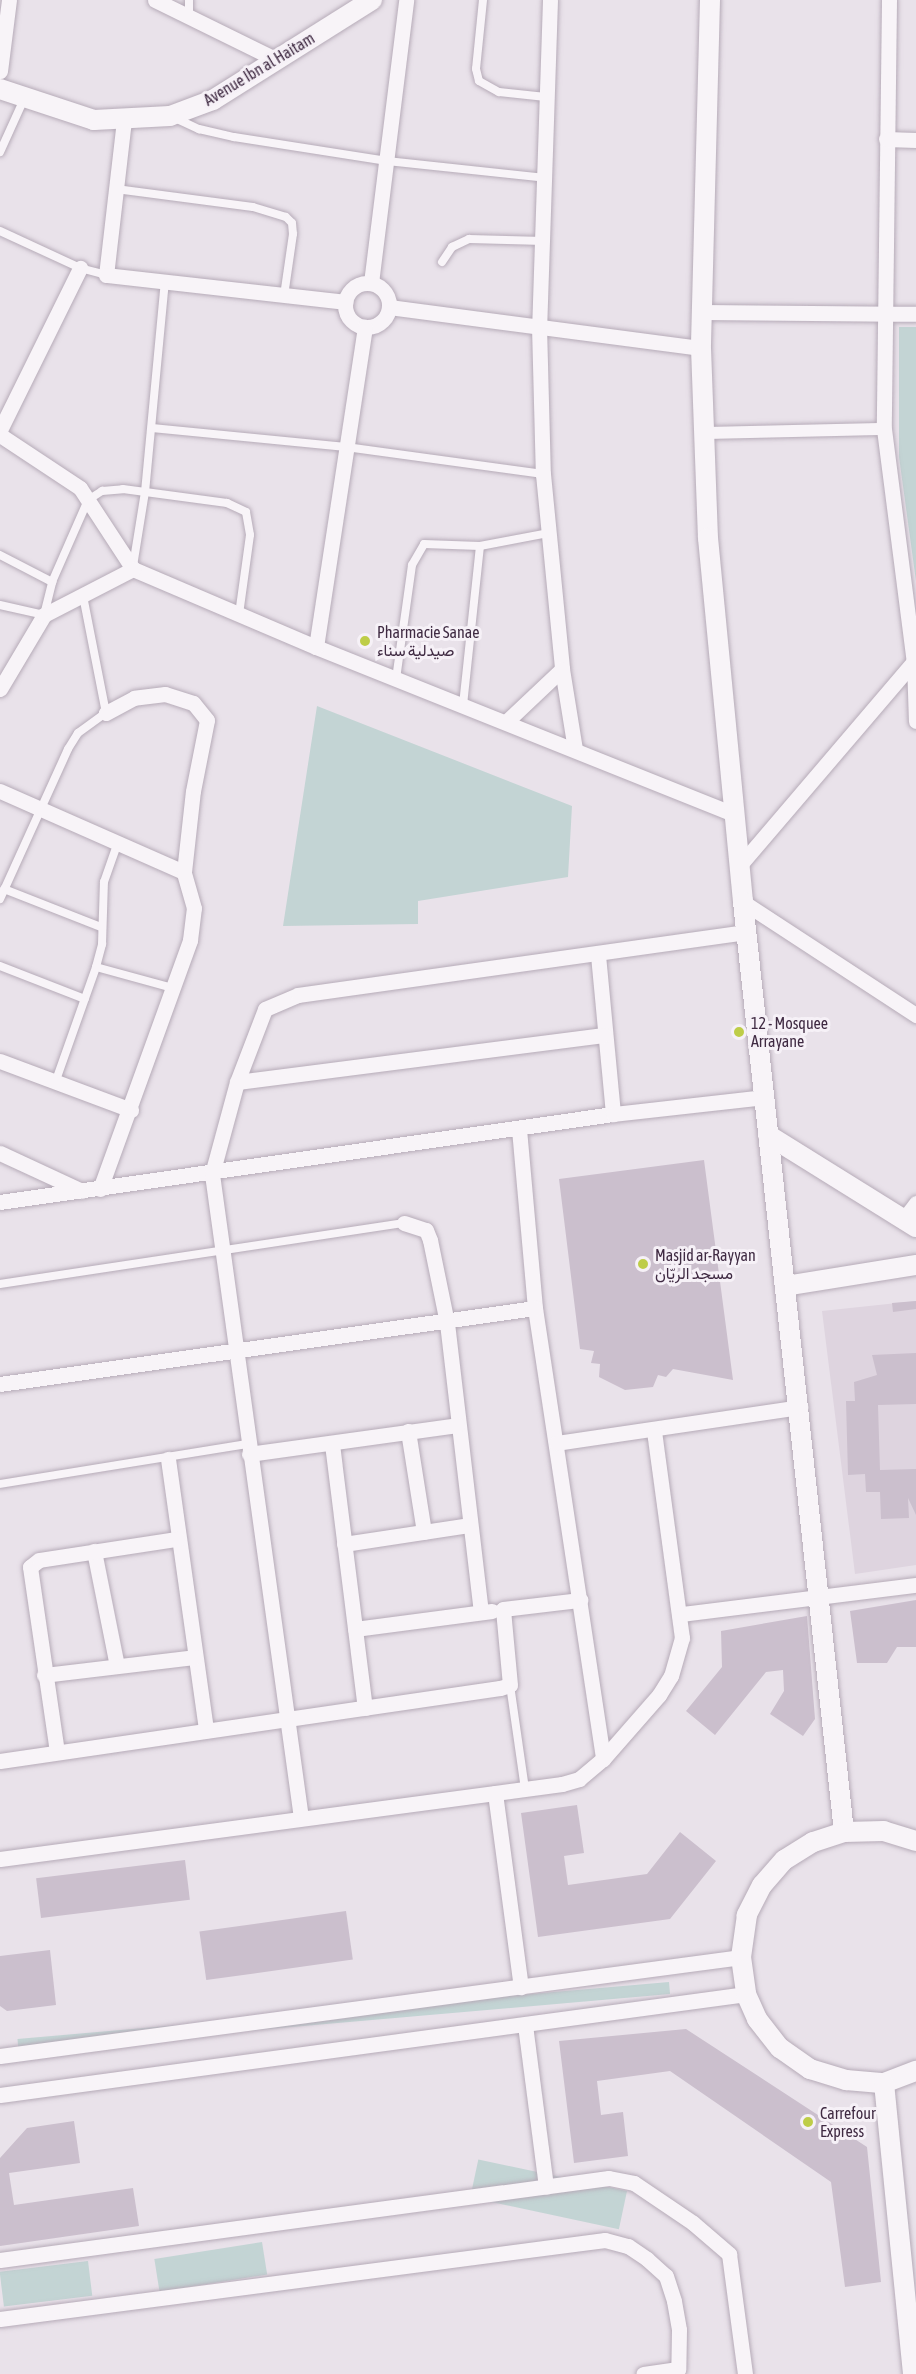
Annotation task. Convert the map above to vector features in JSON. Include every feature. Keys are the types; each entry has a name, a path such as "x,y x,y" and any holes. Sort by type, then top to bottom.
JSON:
{"street":[{"path":"0,71 9,0"},
{"path":"155,0 277,60"},
{"name":"Avenue Ibn al Haitam","path":"0,89 94,120 170,116 213,100 372,0"},
{"path":"371,283 406,0"},
{"path":"550,0 544,241 539,326 543,474 562,669 575,749"},
{"path":"710,0 700,348 702,433 746,932 821,1597 844,1832"},
{"path":"889,0 884,429 915,662 916,721"},
{"path":"124,120 105,275 345,302"},
{"path":"886,139 916,140"},
{"path":"0,430 80,268"},
{"path":"371,283 385,292 389,307 381,322 365,327 354,323 347,313 345,302 359,284 371,283"},
{"path":"389,307 700,348"},
{"path":"702,312 916,314"},
{"path":"316,647 365,327"},
{"path":"702,433 884,429"},
{"path":"0,435 69,478 88,500 133,569 316,647 735,815"},
{"path":"0,689 44,615 133,569"},
{"path":"740,865 915,662"},
{"path":"506,722 562,669"},
{"path":"100,1189 176,989 193,927 194,908 184,872 206,714 193,703 178,697 151,694 105,713"},
{"path":"0,791 42,807 184,872"},
{"path":"743,902 916,1015"},
{"path":"301,1818 237,1353 220,1252 212,1174 237,1082 265,1009 283,999 746,932"},
{"path":"598,955 613,1114"},
{"path":"237,1082 604,1035"},
{"path":"0,1061 131,1110"},
{"path":"0,1202 212,1174 613,1114 764,1097"},
{"path":"519,1129 535,1308 603,1759"},
{"path":"768,1134 910,1223 916,1203"},
{"path":"0,1153 82,1191"},
{"path":"404,1223 426,1230 447,1323 469,1525 482,1612"},
{"path":"785,1286 916,1265"},
{"path":"0,1384 237,1353 535,1308"},
{"path":"556,1443 654,1431 800,1407"},
{"path":"249,1449 332,1444 457,1425"},
{"path":"408,1431 424,1532"},
{"path":"0,1859 525,1789 579,1779 603,1759 671,1676 682,1638 682,1614 654,1431"},
{"path":"332,1444 365,1708"},
{"path":"168,1459 177,1539 206,1730"},
{"path":"344,1544 469,1525"},
{"path":"57,1752 30,1567 39,1560 177,1539"},
{"path":"94,1551 117,1666"},
{"path":"682,1614 916,1584"},
{"path":"355,1629 580,1600"},
{"path":"0,1761 510,1685 503,1609"},
{"path":"44,1675 195,1656"},
{"path":"495,1793 521,1987"},
{"path":"916,1841 884,1831 844,1832 813,1842 784,1860 762,1885 747,1915 741,1957 746,1994 757,2019 780,2048 810,2069 846,2080 884,2083 916,2071"},
{"path":"0,2056 741,1957"},
{"path":"0,2095 746,1994"},
{"path":"525,2025 546,2187"},
{"path":"884,2083 913,2374"},
{"path":"0,2260 609,2178 634,2183 714,2239 729,2254 745,2374"},
{"path":"0,2319 605,2240 628,2246 647,2259 666,2276 674,2301 679,2330 678,2369 643,2374"}],"lane":[{"path":"189,0 189,17"},
{"path":"483,0 476,69 479,81 499,92 546,97"},
{"path":"0,152 25,98"},
{"path":"170,116 225,135 387,160 546,178"},
{"path":"116,189 253,207 286,217 292,223 293,234 284,296"},
{"path":"0,231 80,268 105,275"},
{"path":"442,262 452,247 469,239 544,241"},
{"path":"133,569 145,492 165,281"},
{"path":"152,428 346,447 543,474"},
{"path":"0,605 44,615 52,582 88,500 112,489 227,502 246,512 250,535 239,614"},
{"path":"396,679 416,552 424,544 434,542 480,546 548,533"},
{"path":"463,705 480,546"},
{"path":"0,555 52,582"},
{"path":"0,899 78,733 105,713 83,596"},
{"path":"55,1083 96,967 104,882 118,842"},
{"path":"4,889 101,927"},
{"path":"0,966 85,999"},
{"path":"96,967 176,989"},
{"path":"0,1284 404,1223"},
{"path":"0,1484 249,1449"},
{"path":"510,1685 525,1789"}],"shaded area":[{"path":"899,327 916,327 916,581 899,457"},
{"path":"317,706 572,806 568,877 418,901 418,924 283,926"},
{"path":"916,1301 916,1565 855,1574 822,1311"},
{"path":"669,1982 670,1994 19,2051 17,2039"},
{"path":"478,2159 627,2191 619,2229 470,2198"},
{"path":"262,2242 267,2275 160,2292 154,2259"},
{"path":"88,2261 92,2296 4,2307 0,2272"}],"building":[{"name":"Masjid ar-Rayyan مسجد الريّان","path":"704,1160 733,1380 673,1369 666,1377 658,1375 653,1387 625,1390 599,1377 600,1364 591,1363 594,1351 580,1349 559,1179"},
{"path":"916,1301 916,1309 893,1312 892,1303"},
{"path":"916,1353 916,1404 878,1405 880,1470 916,1469 916,1515 908,1498 909,1518 881,1519 880,1492 866,1492 865,1474 848,1475 846,1401 855,1401 854,1382 877,1375 872,1355"},
{"path":"916,1600 916,1647 897,1647 887,1663 857,1663 850,1611"},
{"path":"807,1616 815,1719 803,1736 770,1714 784,1691 783,1670 766,1672 715,1735 686,1711 722,1667 721,1631"},
{"path":"577,1805 584,1853 564,1856 568,1885 647,1874 680,1832 716,1861 670,1919 538,1937 521,1813"},
{"path":"185,1860 190,1900 41,1918 36,1878"},
{"path":"346,1911 353,1960 206,1980 199,1932"},
{"path":"50,1950 56,2005 7,2011 0,2006 0,1956"},
{"path":"686,2029 867,2147 881,2282 845,2287 831,2182 670,2071 597,2081 601,2115 623,2112 628,2156 574,2163 559,2041"},
{"path":"74,2121 80,2163 9,2173 14,2205 133,2188 139,2226 0,2246 0,2158 27,2128"}],"place":[{"name":"Pharmacie Sanae صيدلية سناء","path":"365,641"},
{"name":"12 - Mosquee Arrayane","path":"739,1032"},
{"name":"Masjid ar-Rayyan مسجد الريّان","path":"643,1264"},
{"name":"Carrefour Express","path":"808,2122"}]}
